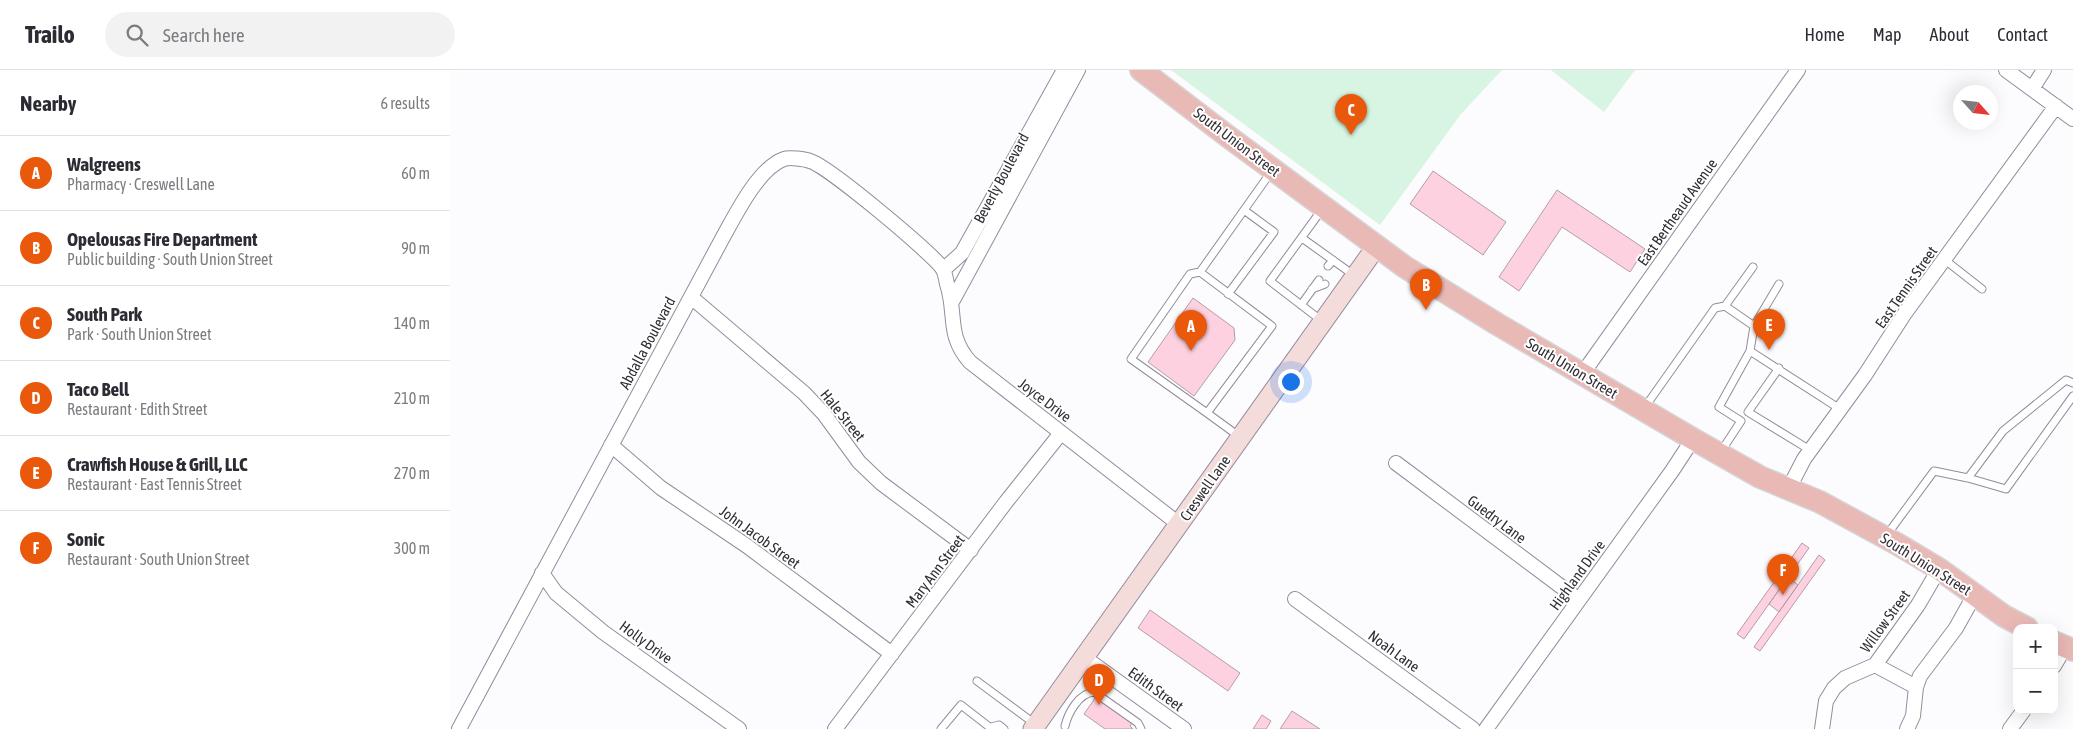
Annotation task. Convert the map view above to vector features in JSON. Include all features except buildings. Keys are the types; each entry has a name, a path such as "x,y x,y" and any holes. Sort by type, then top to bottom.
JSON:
{"main road":[{"name":"South Union Street","path":"1142,70 1376,247 1497,324 1583,373 1643,411 1760,477 1820,502 1939,569 2004,616 2019,624"},
{"name":"Creswell Lane","path":"1035,727 1376,247"}],"street":[{"name":"Beverly Boulevard","path":"943,270 962,253 1064,70"},
{"name":"Beverly Boulevard","path":"952,300 976,260 1078,70"},
{"name":"East Bertheaud Avenue","path":"1583,373 1798,70"},
{"path":"2006,70 2073,119"},
{"path":"2032,88 2044,70"},
{"name":"East Tennis Street","path":"1788,490 1810,450 2056,106"},
{"name":"Abdalla Boulevard","path":"459,729 722,239 760,176 784,158 810,160 840,180 919,246 943,270"},
{"path":"962,253 976,260"},
{"name":"Joyce Drive","path":"943,270 952,300 951,320 958,349 980,372 1180,525"},
{"name":"Hale Street","path":"691,297 804,393 824,414 859,462 881,483 971,550"},
{"name":"Mary Ann Street","path":"835,729 1061,433"},
{"name":"Highland Drive","path":"1486,729 1693,439"},
{"name":"John Jacob Street","path":"610,445 661,488 747,546 892,654"},
{"name":"Guedry Lane","path":"1396,463 1579,600"},
{"name":"Willow Street","path":"1822,729 1826,701 1834,688 1845,678 1875,665 1918,606 1939,569"},
{"name":"Holly Drive","path":"542,573 556,593 603,632 738,729"},
{"path":"1907,729 1912,716 1916,687 1920,676 1956,628 1975,594"},
{"name":"Noah Lane","path":"1295,599 1473,729"},
{"path":"2058,658 2064,646"},
{"name":"Edith Street","path":"1085,658 1184,729"},
{"path":"1875,665 1916,687"},
{"path":"2010,729 2021,714"}],"lane":[{"path":"1240,437 1130,359 1190,274 1200,272 1273,170"},
{"path":"1323,322 1270,282 1324,208"},
{"path":"1228,294 1274,232 1244,210"},
{"path":"1302,238 1329,265 1356,276"},
{"path":"1945,260 1982,289"},
{"path":"1643,411 1715,308 1725,306 1754,267"},
{"path":"1200,272 1272,326 1207,413"},
{"path":"1301,305 1319,280"},
{"path":"1741,421 1720,407 1750,351 1754,326 1780,284"},
{"path":"1725,306 1754,326"},
{"path":"1750,351 1840,409"},
{"path":"1720,453 1779,368"},
{"path":"1968,478 2003,431 2066,380 2073,382"},
{"path":"1884,538 1934,471 2006,489 2073,396"},
{"path":"1748,412 1810,450"},
{"path":"977,680 1035,727"},
{"path":"1066,728 1070,713 1080,699 1089,692 1094,692 1138,723 1141,729"},
{"path":"941,729 961,705 991,728 999,725 1004,729"}],"green space":[{"path":"1171,70 1502,70 1461,114 1380,225"},
{"path":"1551,70 1635,70 1604,112"}],"place":[{"name":"South Park","path":"1351,135"},
{"name":"Opelousas Fire Department","path":"1426,310"},
{"name":"Crawfish House & Grill, LLC","path":"1769,350"},
{"name":"Walgreens","path":"1191,351"},
{"name":"Sonic","path":"1783,595"},
{"name":"Taco Bell","path":"1099,705"}]}
